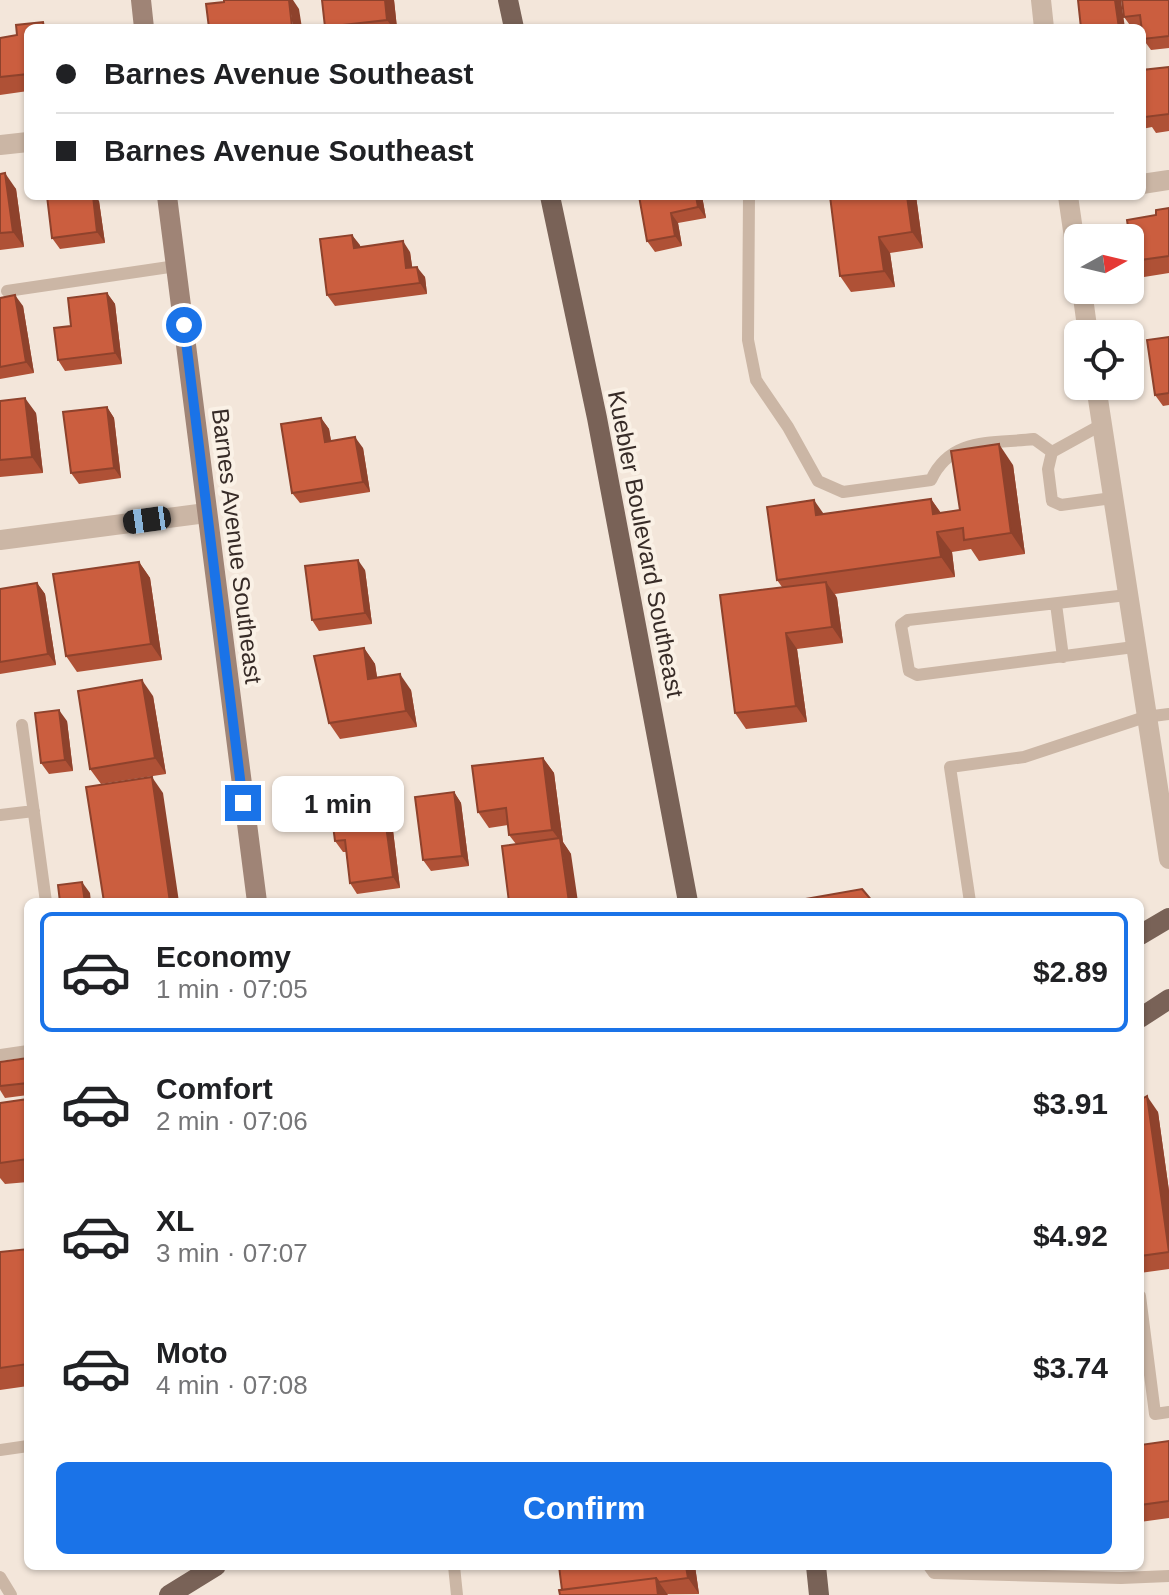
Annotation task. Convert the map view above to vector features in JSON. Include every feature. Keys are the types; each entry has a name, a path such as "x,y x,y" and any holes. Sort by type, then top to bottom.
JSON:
{"main road":[{"path":"508,0 513,24"},
{"name":"Kuebler Boulevard Southeast","path":"551,200 600,433 687,898"},
{"path":"1144,933 1169,918"},
{"path":"1144,1015 1169,999"},
{"path":"169,1595 210,1570"},
{"path":"816,1570 819,1595"}],"street":[{"path":"141,0 144,24"},
{"path":"1041,0 1044,24"},
{"path":"0,145 24,142"},
{"path":"1146,183 1169,180"},
{"name":"Barnes Avenue Southeast","path":"168,200 256,898"},
{"path":"1069,200 1072,224"},
{"path":"1098,400 1169,859"},
{"path":"0,540 206,513"}],"lane":[{"path":"749,200 748,340 756,380 788,427 818,481 843,492 931,480 941,459 965,447 1034,439 1052,452"},
{"path":"7,291 176,266"},
{"path":"1101,425 1052,452 1048,469 1052,501 1061,505 1112,498"},
{"path":"1127,595 908,620 901,625 909,671 917,675 1134,647"},
{"path":"1056,604 1063,657"},
{"path":"969,898 950,767 1024,757 1145,717 1169,714"},
{"path":"22,725 45,898"},
{"path":"0,815 34,811"},
{"path":"0,1055 24,1052"},
{"path":"1144,1327 1155,1414"},
{"path":"1144,1415 1169,1412"},
{"path":"0,1450 24,1447"},
{"path":"454,1570 457,1595"},
{"path":"932,1570 934,1573 1121,1578 1169,1576"},
{"path":"0,1577 11,1595"}],"building":[{"path":"289,0 292,24 208,24 206,4"},
{"path":"322,0 385,0 387,20 325,24"},
{"path":"1078,0 1115,0 1118,24 1081,24"},
{"path":"1122,0 1169,0 1169,36 1146,39 1146,24 1141,24 1140,15 1124,17"},
{"path":"24,24 24,74 0,77 0,38 17,35 16,25"},
{"path":"1169,67 1169,114 1146,117 1146,70"},
{"path":"5,173 13,232 0,233 0,174"},
{"path":"47,200 93,200 97,232 52,238"},
{"path":"640,200 697,200 698,207 671,213 675,236 647,241"},
{"path":"830,200 908,200 912,232 879,237 884,271 840,276"},
{"path":"1169,208 1169,256 1144,259 1144,224 1128,224 1127,220 1156,215 1156,210"},
{"path":"352,235 354,248 403,241 406,268 417,267 420,283 327,295 320,239"},
{"path":"107,293 115,353 58,360 54,328 71,326 68,298"},
{"path":"15,295 26,362 0,367 0,298"},
{"path":"1169,337 1169,393 1155,395 1147,340"},
{"path":"25,398 32,457 0,460 0,401"},
{"path":"107,407 114,468 71,473 63,412"},
{"path":"321,418 325,442 355,437 363,482 292,493 281,424"},
{"path":"999,444 1011,533 964,540 963,528 937,532 941,557 777,580 767,507 814,500 816,515 931,499 933,514 960,510 951,451"},
{"path":"358,560 365,613 312,620 305,566"},
{"path":"139,562 151,644 66,656 53,574"},
{"path":"826,582 832,627 786,633 796,706 735,713 720,595"},
{"path":"37,583 48,654 0,662 0,589"},
{"path":"364,648 368,679 400,674 406,711 329,723 314,656"},
{"path":"142,680 155,758 90,769 78,691"},
{"path":"59,710 65,760 41,763 35,713"},
{"path":"543,758 552,830 509,835 506,808 478,812 472,766"},
{"path":"152,777 169,898 103,898 86,787"},
{"path":"454,792 462,856 423,860 415,797"},
{"path":"383,803 393,877 350,883 345,840 335,841 331,810"},
{"path":"560,838 568,898 508,898 502,846"},
{"path":"82,882 84,898 60,898 58,885"},
{"path":"862,889 870,898 812,898"},
{"path":"24,1059 24,1083 0,1086 0,1062"},
{"path":"1147,1096 1169,1252 1144,1255 1144,1098"},
{"path":"24,1100 24,1160 0,1163 0,1103"},
{"path":"24,1249 24,1365 0,1368 0,1252"},
{"path":"1169,1441 1169,1501 1144,1504 1144,1444"},
{"path":"560,1570 687,1570 688,1578 659,1582 656,1578 562,1590"},
{"path":"656,1578 658,1595 560,1595 559,1590"}],"route":[{"path":"184,325 243,803"}]}
